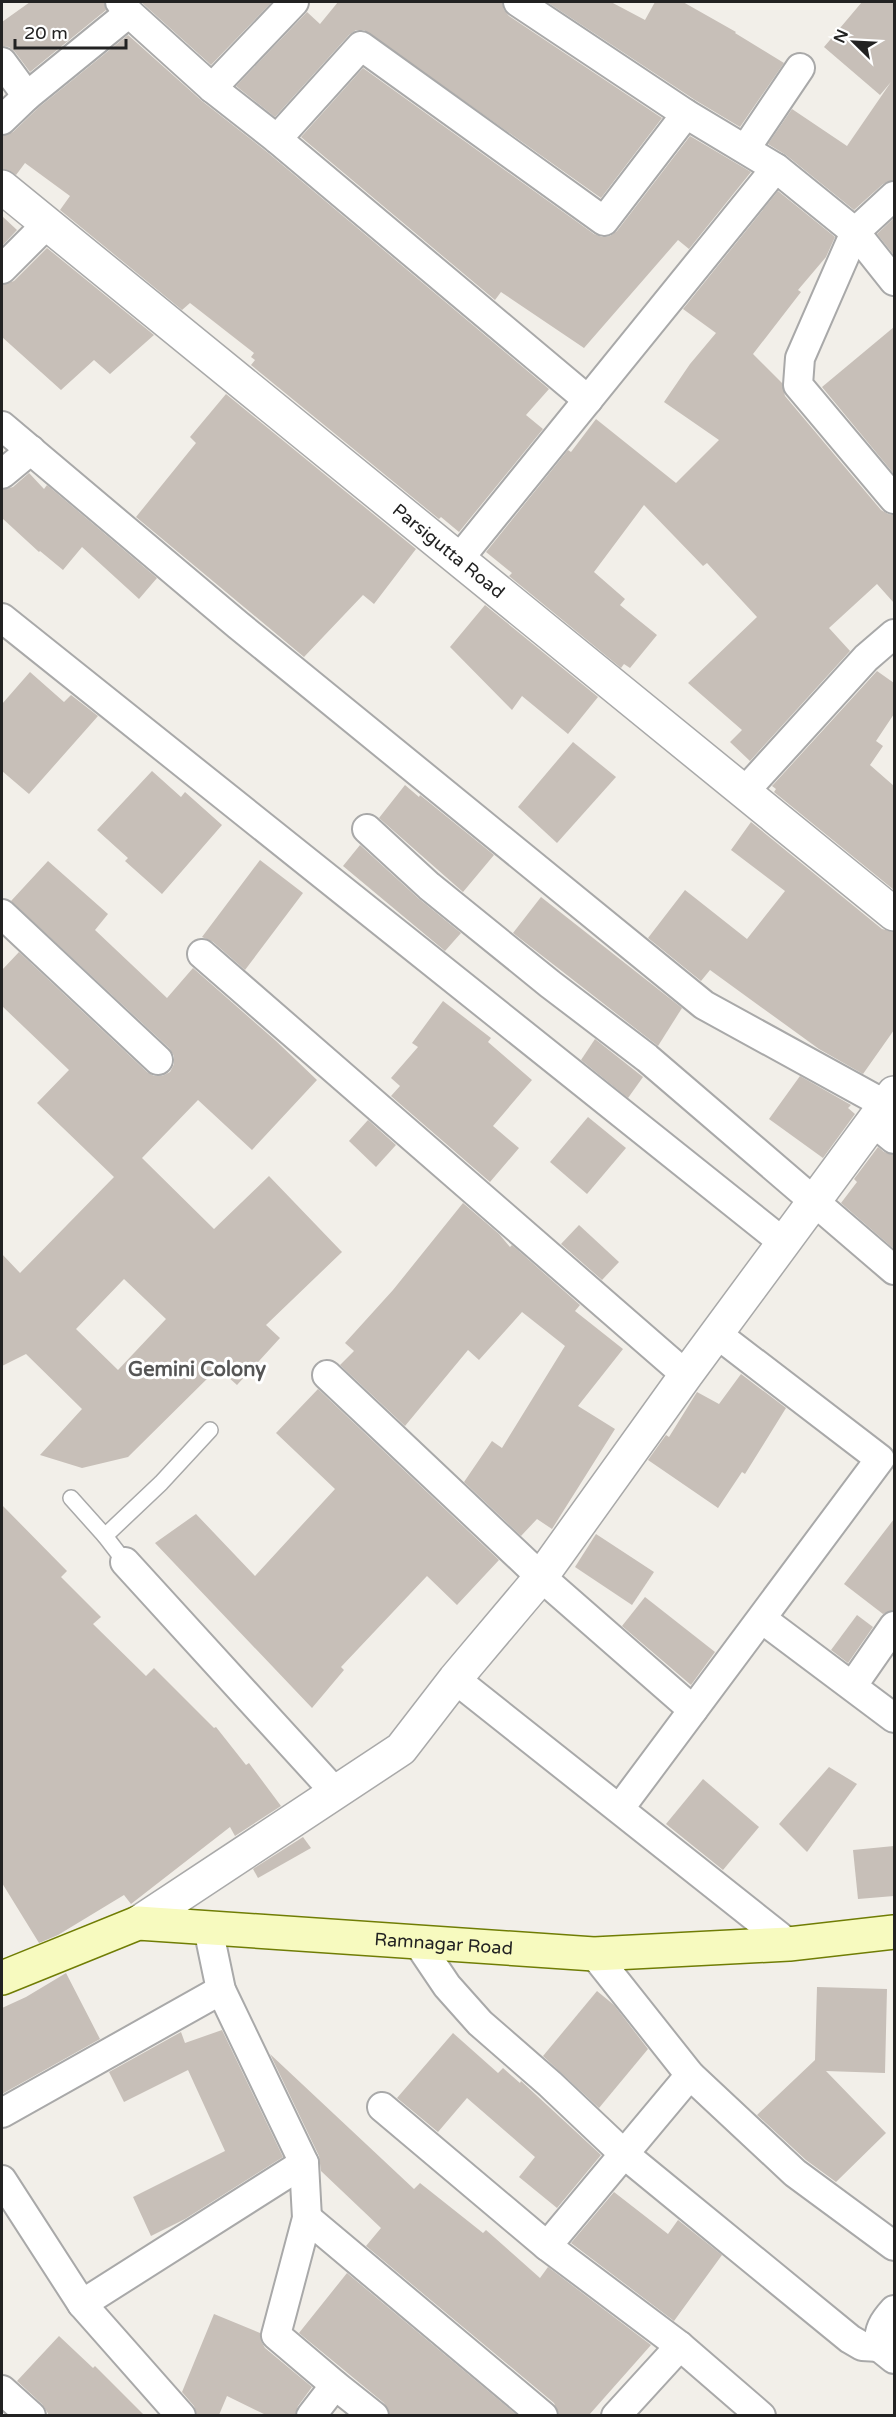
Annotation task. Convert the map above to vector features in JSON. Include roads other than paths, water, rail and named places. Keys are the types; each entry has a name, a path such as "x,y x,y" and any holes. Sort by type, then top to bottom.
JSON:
{"main road":[{"name":"Ramnagar Road","path":"2,1978 138,1923 594,1954 789,1944 894,1932"}],"street":[{"path":"212,88 294,2"},
{"path":"518,2 686,114 776,168 855,232 894,281"},
{"path":"2,120 125,7 212,88 277,139 588,400"},
{"path":"277,139 361,45 604,221 686,114"},
{"path":"2,62 27,96"},
{"path":"746,148 800,68"},
{"path":"458,560 776,168"},
{"name":"Parsigutta Road","path":"2,187 894,914"},
{"path":"894,196 855,232 800,358 798,385 894,499"},
{"path":"2,268 47,224"},
{"path":"2,426 238,625 704,1005 887,1115 815,1201 541,1577 455,1679 400,1749 138,1923"},
{"path":"2,474 31,450"},
{"path":"2,618 784,1243"},
{"path":"745,792 866,658 894,634"},
{"path":"367,829 429,886 550,984 647,1058 894,1270"},
{"path":"2,914 159,1060"},
{"path":"202,954 686,1375"},
{"path":"620,1808 880,1459 717,1334"},
{"path":"327,1375 541,1577 693,1710"},
{"path":"125,1562 336,1793"},
{"path":"762,1619 853,1685 894,1718"},
{"path":"853,1685 894,1626"},
{"path":"455,1679 789,1944"},
{"path":"208,1928 221,1990 304,2163 307,2218 276,2335 334,2385 374,2415"},
{"path":"418,1942 447,1986 480,2023 550,2084 624,2154 850,2339 862,2346 887,2354"},
{"path":"594,1954 690,2075 795,2173 894,2246"},
{"path":"2,2114 221,1990"},
{"path":"547,2246 690,2075"},
{"path":"382,2107 547,2246 680,2346 761,2415"},
{"path":"82,2304 304,2163"},
{"path":"2,2180 82,2304 181,2415"},
{"path":"307,2218 543,2415"},
{"path":"887,2354 879,2337 882,2324 894,2310"},
{"path":"616,2415 680,2346"},
{"path":"311,2415 334,2385"},
{"path":"2,2390 31,2415"}],"lane":[{"path":"105,1536 161,1483 210,1430"},
{"path":"71,1498 125,1562"}],"district":[{"name":"Gemini Colony","path":"197,1369"}]}
